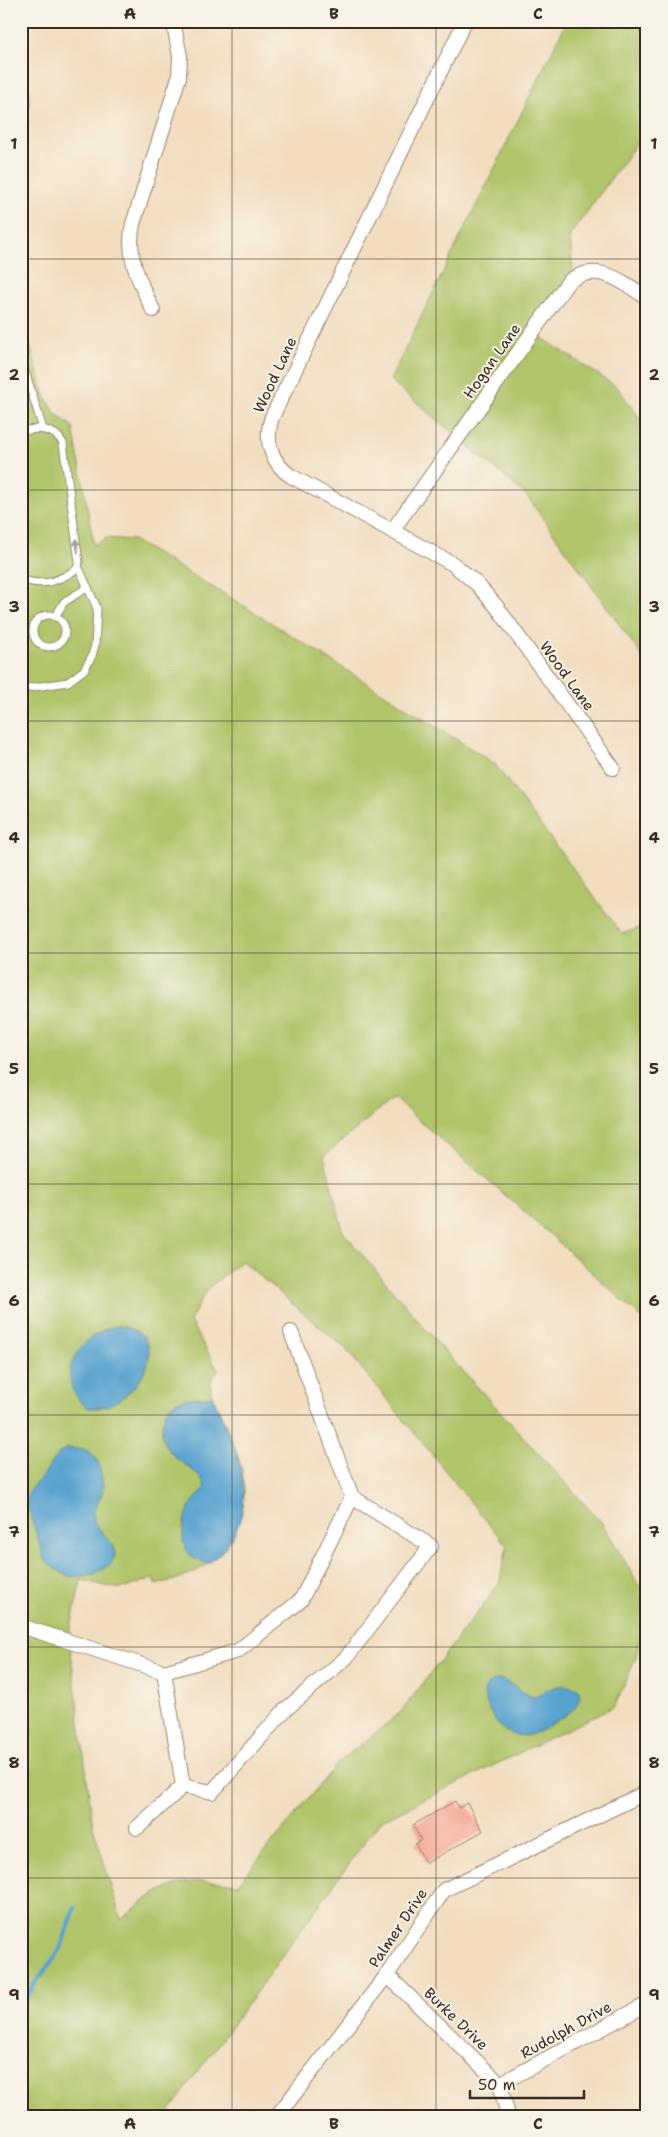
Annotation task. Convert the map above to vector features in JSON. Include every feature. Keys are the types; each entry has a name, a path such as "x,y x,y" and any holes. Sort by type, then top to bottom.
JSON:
{"street":[{"path":"153,310 134,271 130,237 179,77 180,56 173,21"},
{"name":"Wood Lane","path":"465,21 272,417 268,432 271,452 284,472 453,564 488,595 613,768"},
{"name":"Hogan Lane","path":"392,531 568,282 586,273 605,274 645,293"},
{"path":"183,1786 212,1792 285,1710 346,1658 431,1546 352,1497 291,1332"},
{"path":"21,1626 164,1672 238,1651 301,1600 352,1497"},
{"path":"164,1672 183,1786"},
{"path":"137,1828 183,1786"},
{"name":"Palmer Drive","path":"277,2116 387,1974 444,1890 647,1792"},
{"name":"Burke Drive","path":"387,1974 500,2084"},
{"name":"Rudolph Drive","path":"500,2084 647,2004"},
{"path":"500,2084 508,2116"}],"lane":[{"path":"21,358 43,429"},
{"path":"21,432 35,428 43,429 59,437 64,444 78,566 97,609 95,645 88,664 78,676 68,682 21,689"},
{"path":"21,579 39,583 55,581 73,573 78,566"},
{"path":"56,617 64,602 88,587"},
{"path":"43,616 56,617 64,626 63,638 54,646 42,646 33,637 34,625 43,616"}],"green space":[{"path":"567,21 647,21 647,129 570,235 574,287 541,337 618,388 647,428 647,663 526,495 390,380"},
{"path":"21,30 27,70 29,104 21,185"},
{"path":"21,316 45,397 56,414 73,427 94,545 106,538 133,540 246,607 494,763 622,934 647,925 647,1323 542,1227 393,1098 324,1156 343,1232 440,1346 602,1523 647,1599 636,1657 615,1706 380,1821 166,2116 21,2116","holes":["242,1261 345,1348 507,1546 499,1584 401,1712 337,1764 238,1884 202,1881 175,1886 149,1898 121,1920 93,1826 69,1637 81,1580 122,1588 153,1579 156,1585 179,1578 206,1565 218,1556 235,1531 243,1502 244,1486 242,1471 232,1441 211,1392 211,1381 218,1370 190,1321 208,1288"]}],"water":[{"path":"118,1326 137,1331 147,1342 149,1355 145,1371 135,1386 122,1398 106,1406 88,1408 77,1396 71,1384 70,1371 74,1359 81,1347 91,1338 104,1330"},
{"path":"213,1396 235,1449 243,1485 243,1503 240,1521 231,1539 214,1559 206,1563 197,1560 190,1554 185,1547 183,1539 183,1530 188,1511 192,1503 205,1488 202,1480 196,1473 172,1454 165,1445 162,1435 163,1421 170,1406 190,1398"},
{"path":"67,1448 86,1450 95,1457 99,1464 103,1484 102,1494 93,1513 95,1523 113,1546 115,1555 111,1564 94,1574 74,1577 68,1576 52,1567 45,1560 27,1505 27,1497 31,1488 44,1475 58,1454"},
{"path":"500,1679 533,1697 555,1687 573,1687 579,1690 578,1703 570,1712 542,1730 529,1735 514,1735 507,1732 497,1723 485,1699 484,1693 487,1685"}],"building":[{"path":"455,1801 459,1808 467,1803 483,1831 426,1863 415,1844 421,1840 413,1825"}],"waterway":[{"path":"21,2009 33,1986 60,1950 75,1908"}]}
